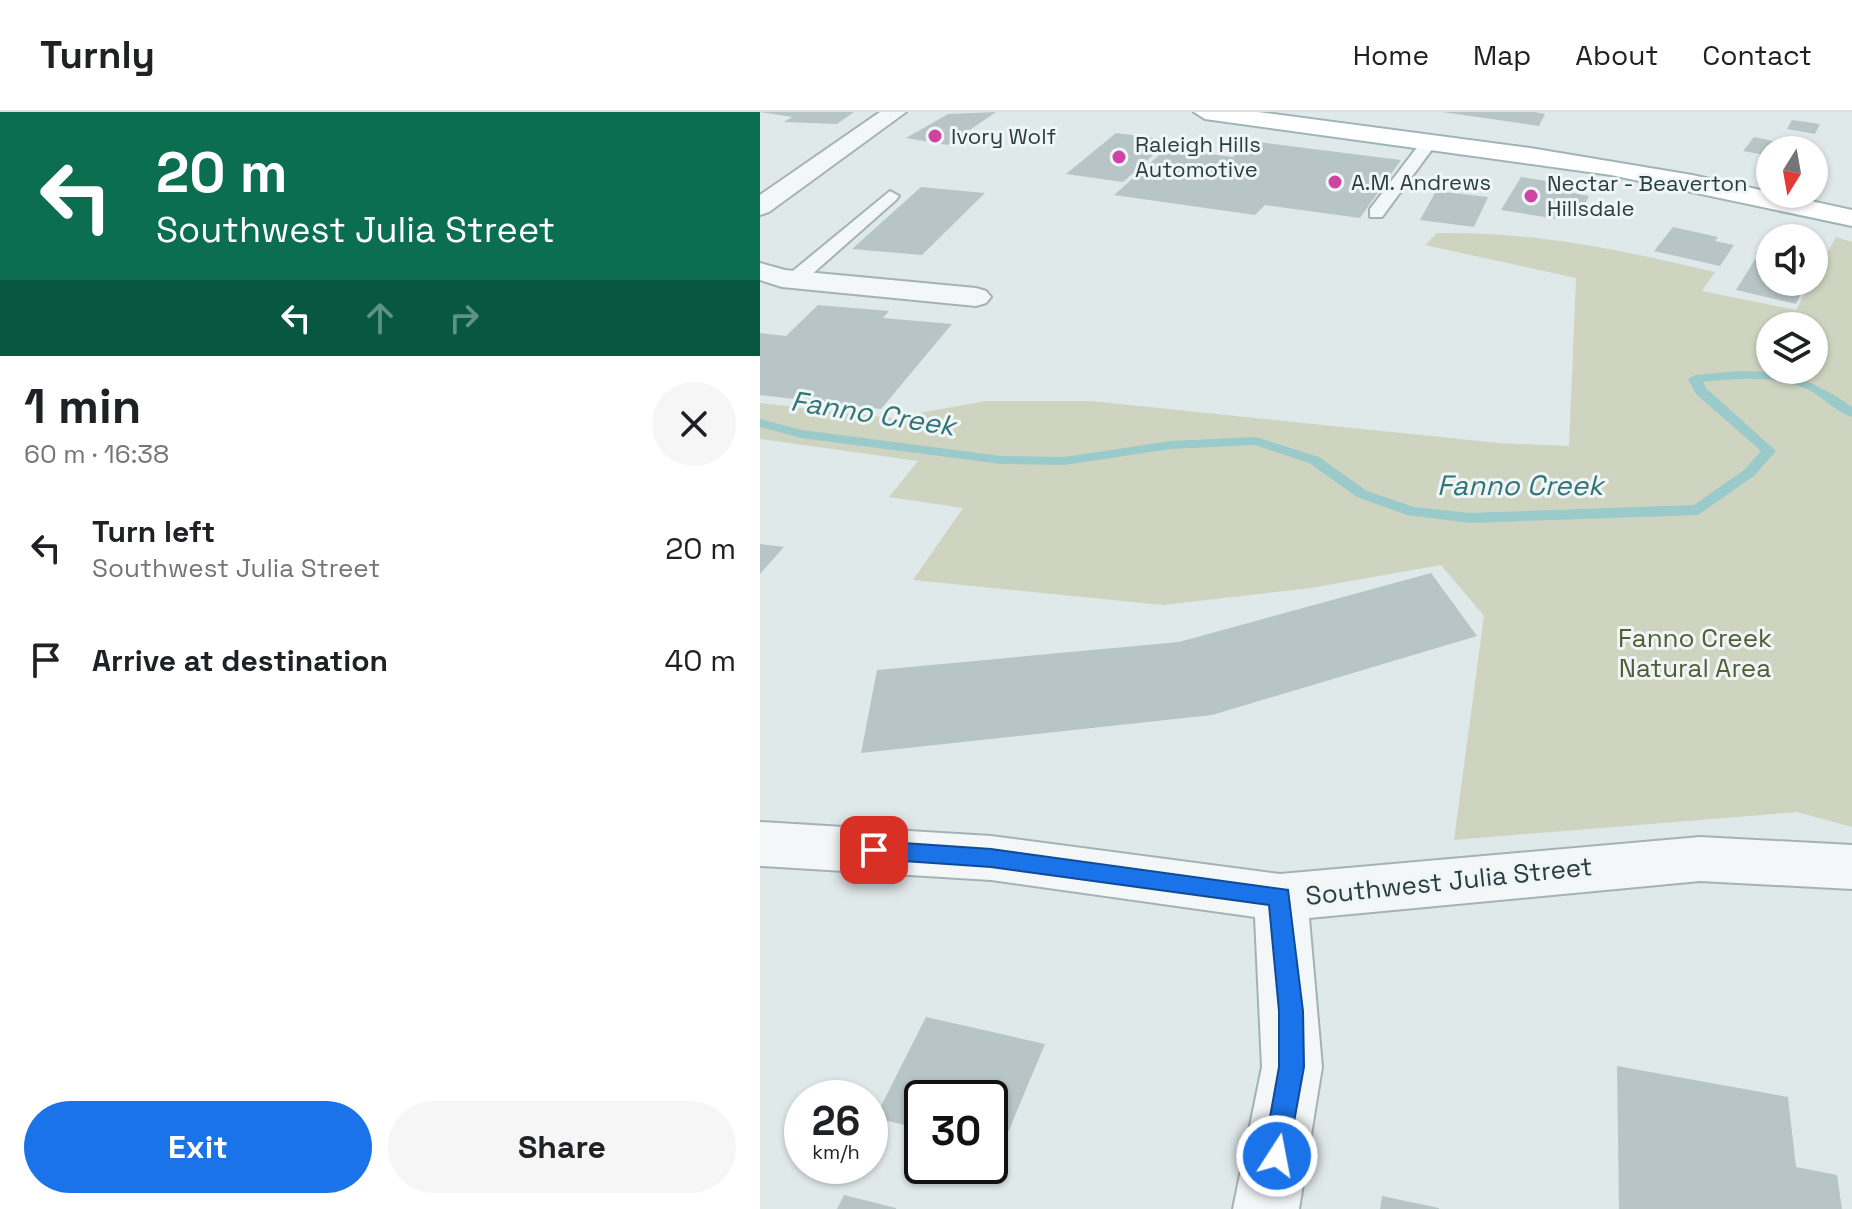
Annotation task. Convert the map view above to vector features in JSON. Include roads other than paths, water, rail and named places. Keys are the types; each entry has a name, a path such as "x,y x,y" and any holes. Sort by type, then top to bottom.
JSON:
{"main road":[{"path":"1207,112 1270,116 1666,177 1852,218"}],"street":[{"path":"760,207 823,159 895,112"},
{"path":"760,271 795,279 976,297"},
{"name":"Southwest Julia Street","path":"760,844 991,858 1280,897 1700,859 1852,867"},
{"path":"1266,1209 1292,1067 1291,1011 1280,897"}],"lane":[{"path":"1376,213 1431,140"},
{"path":"795,279 890,196"}],"waterway":[{"name":"Fanno Creek","path":"760,423 801,434 1001,460 1064,461 1171,445 1256,441 1314,460 1362,494 1412,512 1470,518 1698,510 1749,473 1769,451 1701,391 1695,379 1740,375 1786,379 1815,388 1852,413"}],"place":[{"name":"Ivory Wolf","path":"935,136"},
{"name":"Raleigh Hills Automotive","path":"1119,157"},
{"name":"A.M. Andrews","path":"1335,182"},
{"name":"Nectar - Beaverton Hillsdale","path":"1531,196"}],"park label":[{"name":"Fanno Creek Natural Area","path":"1695,653"}]}
